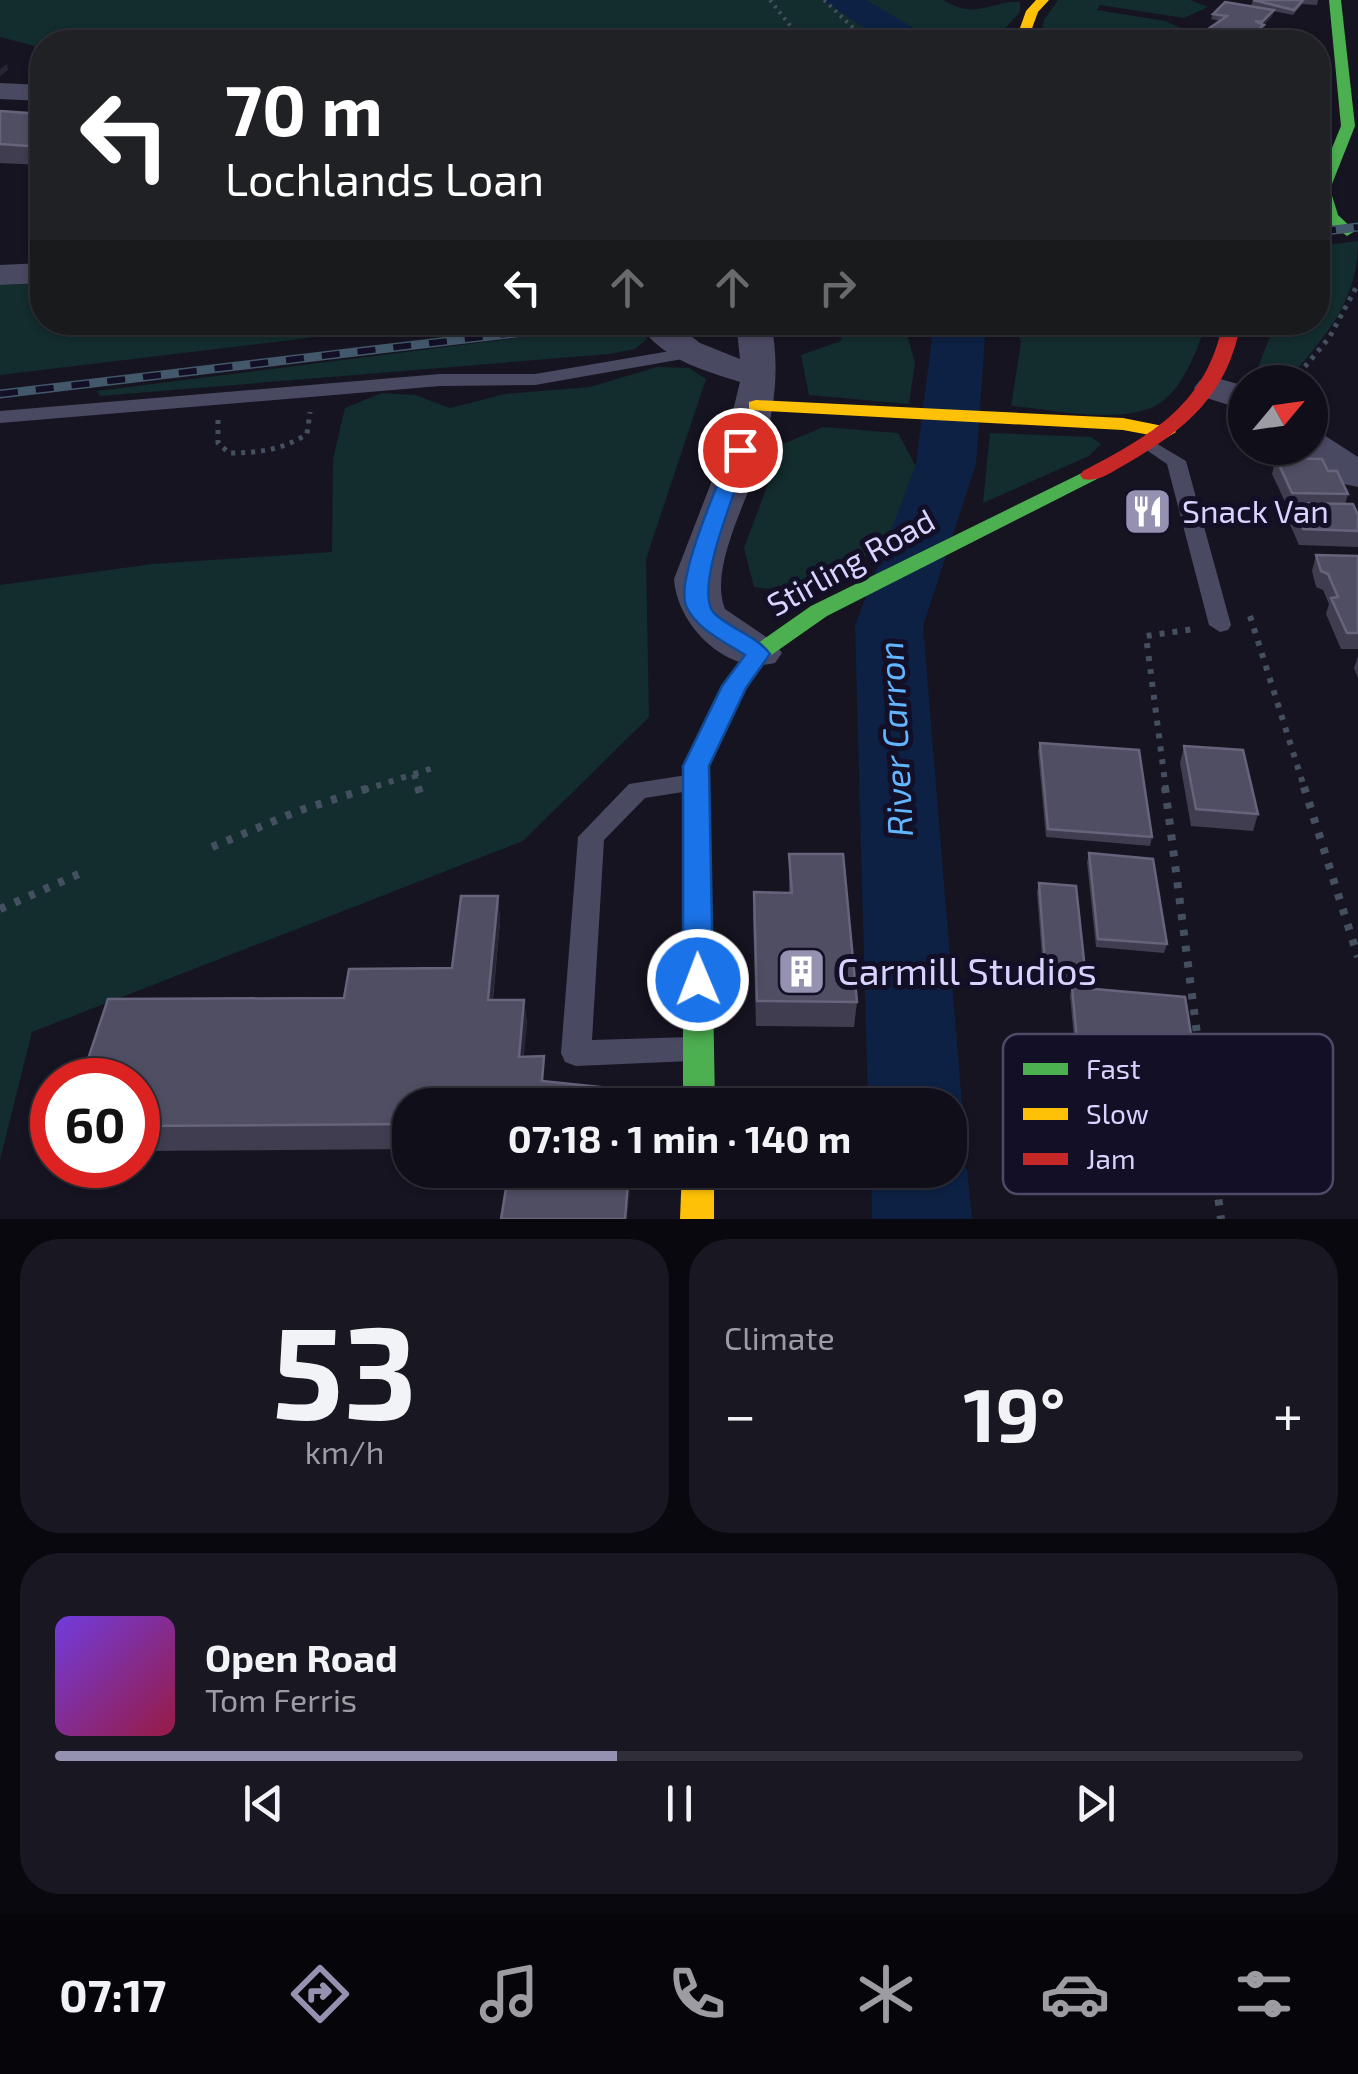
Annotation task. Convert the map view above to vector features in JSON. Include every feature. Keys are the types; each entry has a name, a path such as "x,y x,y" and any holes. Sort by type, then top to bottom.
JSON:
{"main road":[{"path":"1026,30 1032,11 1042,0"},
{"path":"1330,169 1348,126 1334,0"},
{"path":"1330,215 1347,231"},
{"name":"Stirling Road","path":"1230,365 1231,335"},
{"path":"757,391 875,413 1124,424 1158,438"},
{"name":"Stirling Road","path":"699,1088 696,766 717,719 758,654 819,611 1158,438 1228,394"},
{"path":"697,1219 698,1188"}],"street":[{"path":"0,91 30,92"},
{"path":"0,275 30,274"},
{"path":"663,335 757,391"},
{"path":"755,335 757,391 696,580 696,604 707,619 758,654"},
{"path":"1328,455 1358,475"}],"lane":[{"path":"0,417 440,380 489,384 570,378 688,353"},
{"path":"1158,438 1176,461 1220,625"},
{"path":"696,782 638,790 592,837 576,1053 700,1048"}],"path":[{"path":"770,0 794,30"},
{"path":"824,0 855,30"},
{"path":"1330,334 1358,284"},
{"path":"1306,365 1330,335"},
{"path":"219,399 218,443 229,453 264,452 296,443 307,434 313,391"},
{"path":"1244,598 1358,958"},
{"path":"1197,1034 1146,636 1220,625"},
{"path":"212,847 298,812 433,768"},
{"path":"414,774 422,800"},
{"path":"0,909 80,874"},
{"path":"1218,1194 1221,1219"}],"green space":[{"path":"0,0 944,0 965,9 1020,2 1020,12 1004,30 30,30 30,45 0,37"},
{"path":"1058,0 1190,0 1208,7 1184,18 1100,5 1097,10 1165,21 1186,30 1042,30"},
{"path":"1358,241 1357,263 1346,301 1330,328 1330,244"},
{"path":"30,284 30,335 333,335 0,375 0,285"},
{"path":"540,335 644,335 647,339 635,349 609,354 100,396 97,391"},
{"path":"842,335 907,335 915,363 909,404 809,395 801,355 841,341"},
{"path":"1019,335 1202,335 1180,382 1163,401 1137,412 1102,415 1011,406 1021,343"},
{"path":"1270,335 1325,335 1301,365 1259,365"},
{"path":"657,367 689,368 706,379 646,559 649,717 523,841 32,1032 0,1160 0,585 152,564 332,552 333,459 345,408 382,393 415,395 450,408 505,394 590,387"},
{"path":"823,427 898,433 919,472 897,537 811,582 774,589 754,587 744,548 783,444"},
{"path":"990,433 1091,437 1101,444 1089,456 983,503"}],"building":[{"path":"1253,0 1303,0 1294,10"},
{"path":"1225,2 1274,10 1262,22 1255,21 1264,25 1258,30 1208,29 1227,16 1213,14"},
{"path":"0,111 30,113 30,146 0,144"},
{"path":"1279,465 1325,465 1328,471 1337,471 1348,494 1292,493"},
{"path":"1291,503 1353,504 1358,531 1303,529"},
{"path":"1316,555 1358,556 1358,633 1347,633 1331,598 1338,597"},
{"path":"1040,743 1139,750 1152,837 1048,829"},
{"path":"1184,746 1243,750 1258,814 1196,809"},
{"path":"1089,853 1153,859 1167,944 1098,939"},
{"name":"Carmill Studios","path":"789,854 843,854 857,1002 757,1001 754,892 792,893"},
{"path":"1039,883 1076,886 1086,979 1046,975"},
{"path":"461,896 498,896 488,1000 524,1000 519,1057 544,1056 542,1081 609,1088 392,1088 392,1124 160,1126 160,1058 88,1058 108,999 344,998 349,969 452,968"},
{"path":"1072,987 1185,997 1191,1034 1076,1034"},
{"path":"506,1188 628,1188 625,1219 501,1219"}],"waterway":[{"name":"River Carron","path":"841,0 891,30"},
{"name":"River Carron","path":"914,1088 889,626 946,464 959,335"},
{"name":"River Carron","path":"920,1188 922,1219"}],"railway":[{"path":"1330,230 1358,227"},
{"path":"0,394 499,335"}],"traffic: fast":[{"path":"1330,170 1348,126 1335,0"},
{"path":"1330,214 1347,231"},
{"path":"699,1088 696,766 735,685 759,653 819,611 1090,475"}],"traffic: slow":[{"path":"1025,30 1032,11 1043,0"},
{"path":"756,406 1123,424 1166,432"},
{"path":"697,1219 698,1188"}],"traffic: jam":[{"path":"1090,475 1162,433 1202,397 1216,375 1230,335"}],"place":[{"name":"Snack Van","path":"1147,512"},
{"name":"Carmill Studios","path":"802,972"}],"route":[{"path":"698,980 696,766 734,686 758,654 707,619 696,604 696,580 740,450"}]}
